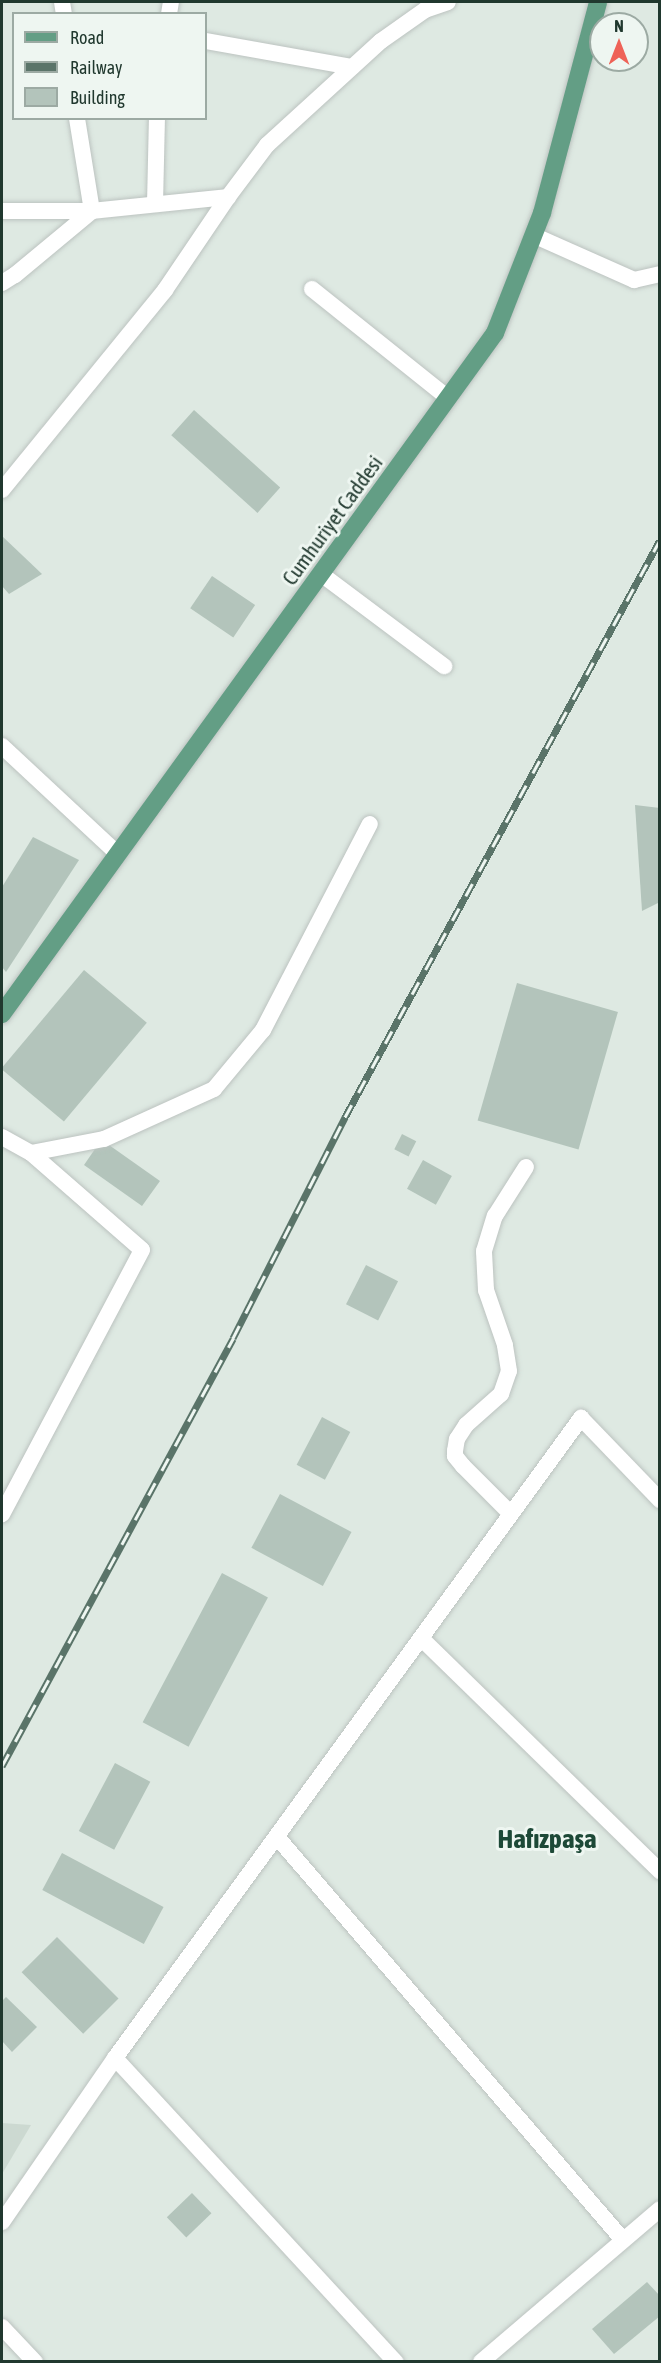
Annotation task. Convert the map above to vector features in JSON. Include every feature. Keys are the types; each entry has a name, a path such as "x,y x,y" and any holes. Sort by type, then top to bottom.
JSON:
{"main road":[{"name":"Cumhuriyet Caddesi","path":"2,1014 495,333 542,213 598,2"}],"street":[{"path":"2,490 165,290 228,197 267,145 381,41 425,10 448,2"},
{"path":"207,41 352,67"},
{"path":"77,120 92,211"},
{"path":"155,204 157,120"},
{"path":"2,212 92,211 228,197"},
{"path":"2,283 15,275 92,211"},
{"path":"533,235 634,280 660,274"},
{"path":"312,289 448,398"},
{"path":"321,574 444,666"},
{"path":"2,746 118,854"},
{"path":"31,1153 104,1139 214,1089 263,1030 370,824"},
{"path":"2,1137 31,1153 142,1250 2,1514"},
{"path":"511,1514 463,1466 455,1456 455,1451 457,1439 466,1425 501,1394 509,1371 505,1345 486,1290 484,1251 495,1216 526,1167"},
{"path":"2,2222 115,2058 581,1418 660,1500"},
{"path":"421,1638 660,1871"},
{"path":"277,1837 623,2240"},
{"path":"115,2058 396,2361"},
{"path":"481,2361 660,2209"},
{"path":"2,2327 35,2361"}],"shaded area":[{"path":"2,2123 31,2125 2,2174"}],"building":[{"path":"194,410 280,488 257,513 171,435"},
{"path":"2,536 42,574 9,594 2,586"},
{"path":"212,576 255,605 233,637 190,608"},
{"path":"635,805 660,808 660,902 642,911"},
{"path":"33,837 79,860 6,972 2,967 2,887"},
{"path":"84,970 147,1023 64,1122 2,1068"},
{"path":"517,983 618,1012 579,1149 478,1120"},
{"path":"402,1134 416,1141 409,1156 394,1149"},
{"path":"109,1145 160,1181 142,1206 84,1165 95,1149"},
{"path":"423,1160 452,1176 436,1205 407,1189"},
{"path":"366,1265 398,1281 378,1321 346,1304"},
{"path":"322,1417 350,1432 325,1480 297,1465"},
{"path":"280,1494 352,1532 323,1586 251,1548"},
{"path":"222,1573 268,1597 189,1747 143,1722"},
{"path":"115,1763 150,1782 114,1850 79,1831"},
{"path":"62,1853 164,1907 144,1944 42,1890"},
{"path":"57,1937 119,1999 83,2034 22,1972"},
{"path":"6,1997 37,2027 12,2052 2,2041 2,2001"},
{"path":"192,2193 211,2213 186,2237 167,2217"},
{"path":"647,2282 660,2296 660,2316 614,2354 592,2329"}],"railway":[{"path":"2,1766 233,1338 345,1117 660,540"}],"district":[{"name":"Hafızpaşa","path":"547,1839"}]}
